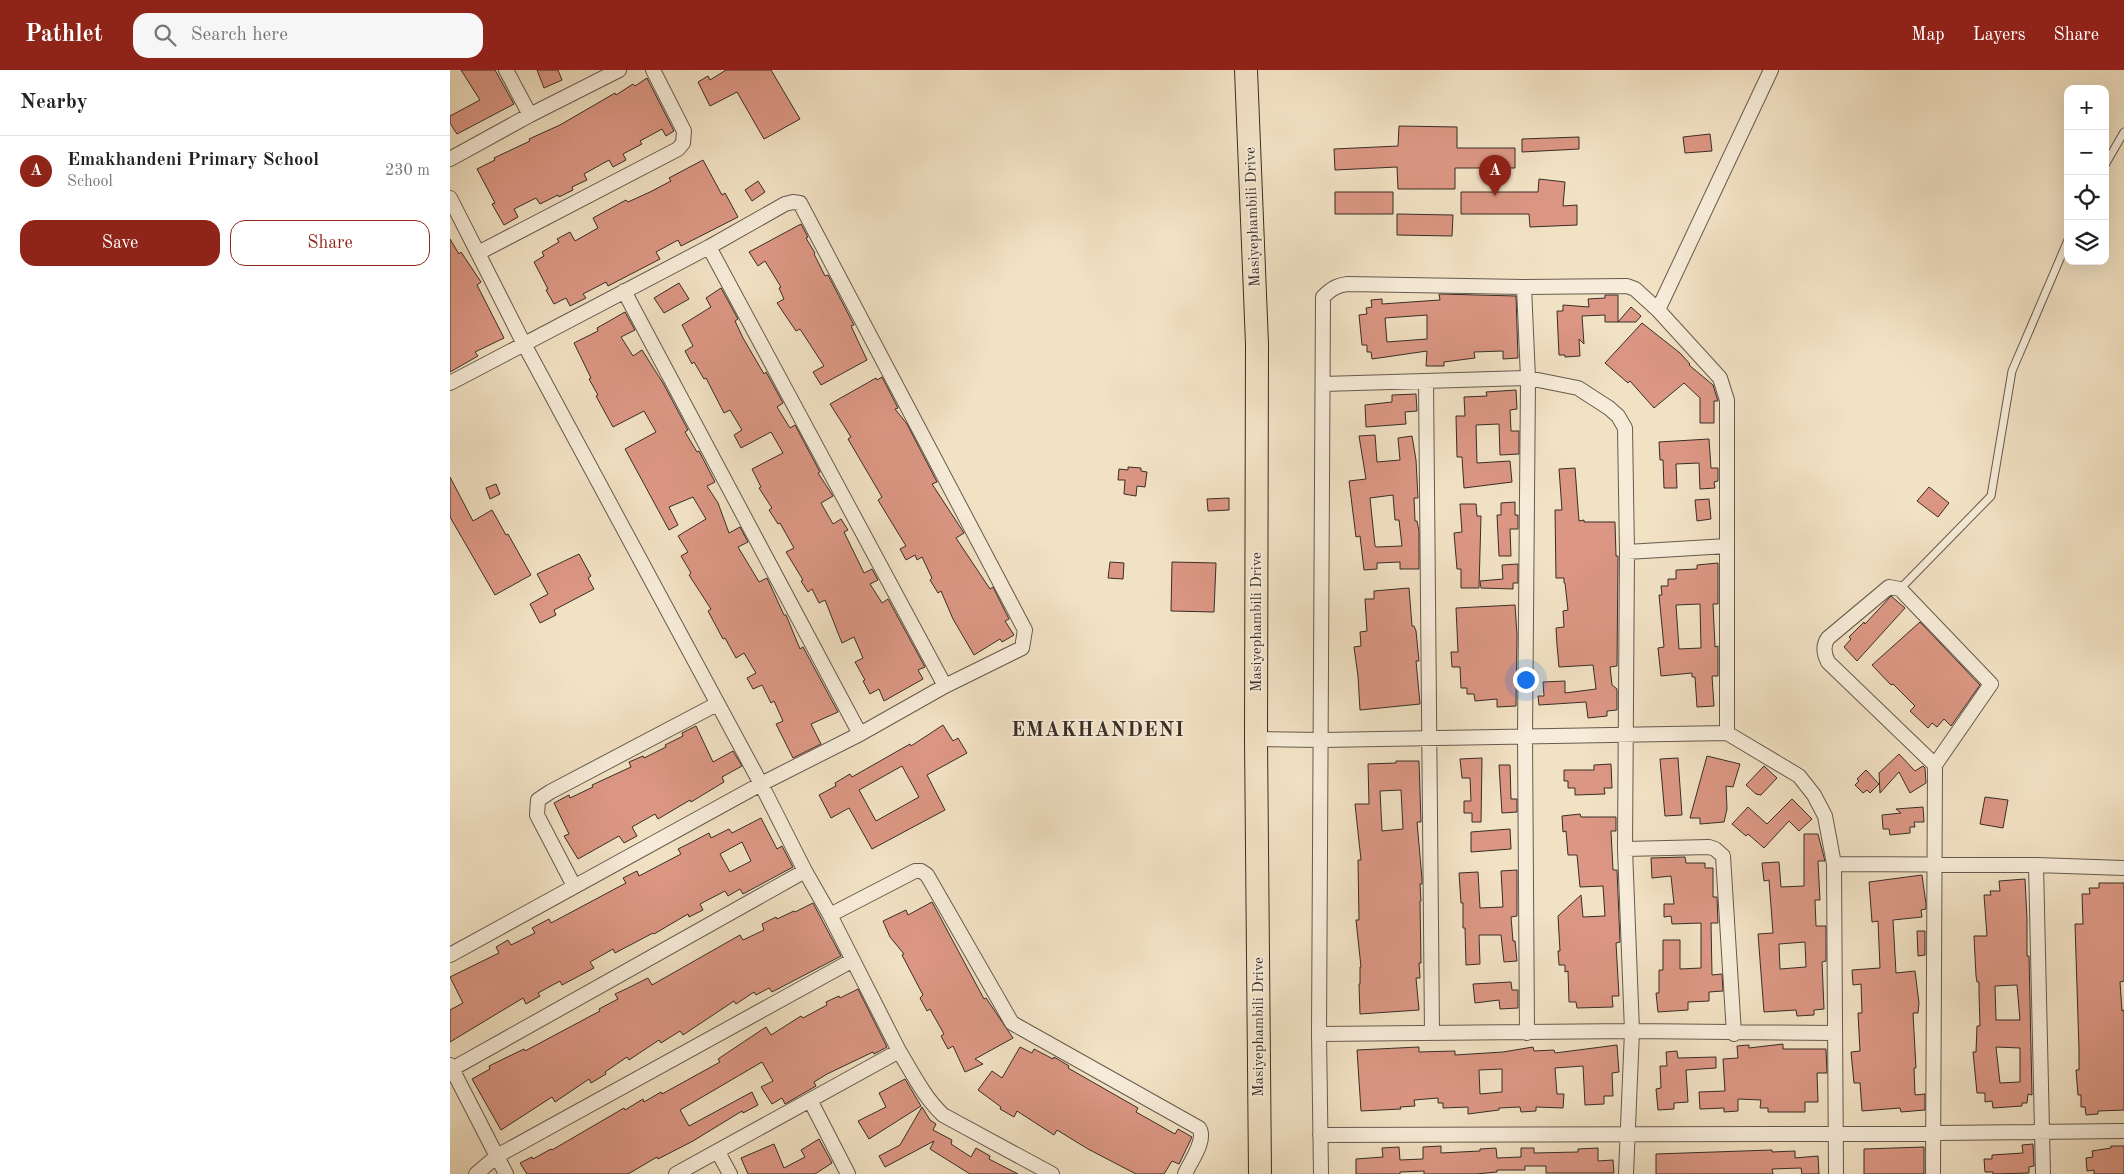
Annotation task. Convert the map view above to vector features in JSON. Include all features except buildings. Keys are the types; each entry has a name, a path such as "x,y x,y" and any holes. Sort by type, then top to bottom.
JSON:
{"main road":[{"name":"Masiyephambili Drive","path":"1246,70 1257,344 1256,739 1260,1174"}],"street":[{"path":"506,70 530,115"},
{"path":"450,159 530,115 619,70"},
{"path":"478,253 678,149 683,143 684,131 652,70"},
{"path":"1658,310 1771,70"},
{"path":"450,198 524,344 761,784 900,1051 931,1104 943,1115 1052,1174"},
{"path":"450,382 709,247 785,204 792,202 800,204 1024,625 1025,636 1022,648 945,686 860,734 761,784 450,955"},
{"path":"709,247 945,686"},
{"path":"1321,1174 1319,1034 1323,297 1334,287 1348,284 1524,287 1627,286 1635,289 1658,310 1720,378 1726,392 1727,733"},
{"path":"1524,287 1528,378 1525,736 1527,1033"},
{"path":"624,291 860,734"},
{"path":"1323,384 1528,378 1578,388 1609,408 1618,416 1625,428 1627,552 1625,849 1632,1031 1626,1135 1626,1174"},
{"path":"1426,381 1432,1032"},
{"path":"1627,552 1727,546"},
{"path":"1933,1174 1935,765 1991,684 1900,589 1893,586 1886,588 1828,638 1825,655 1828,662 1935,765"},
{"path":"574,886 537,815 538,800 718,704"},
{"path":"1256,739 1322,740 1727,733 1800,776 1814,795 1825,816 1834,864 1836,1174"},
{"path":"1625,849 1709,847 1715,848 1724,856 1734,1034"},
{"path":"1834,864 2036,865 2124,868"},
{"path":"2036,865 2043,1174"},
{"path":"506,1174 451,1067 805,871"},
{"path":"830,915 915,871 921,871 927,875 1012,1023 1199,1128 1201,1140 1185,1174"},
{"path":"476,1174 497,1156 853,960"},
{"path":"1319,1034 1632,1031 1734,1034 1835,1033"},
{"path":"676,1174 900,1051"},
{"path":"810,1100 848,1174"},
{"path":"1320,1136 1933,1134 2124,1131"},
{"path":"718,1152 730,1174"}],"lane":[{"path":"2109,158 2124,132"},
{"path":"1900,589 1991,496 2012,371 2064,249"}],"place":[{"name":"Emakhandeni Primary School","path":"1495,196"}],"district":[{"name":"EMAKHANDENI","path":"1098,729"}]}
